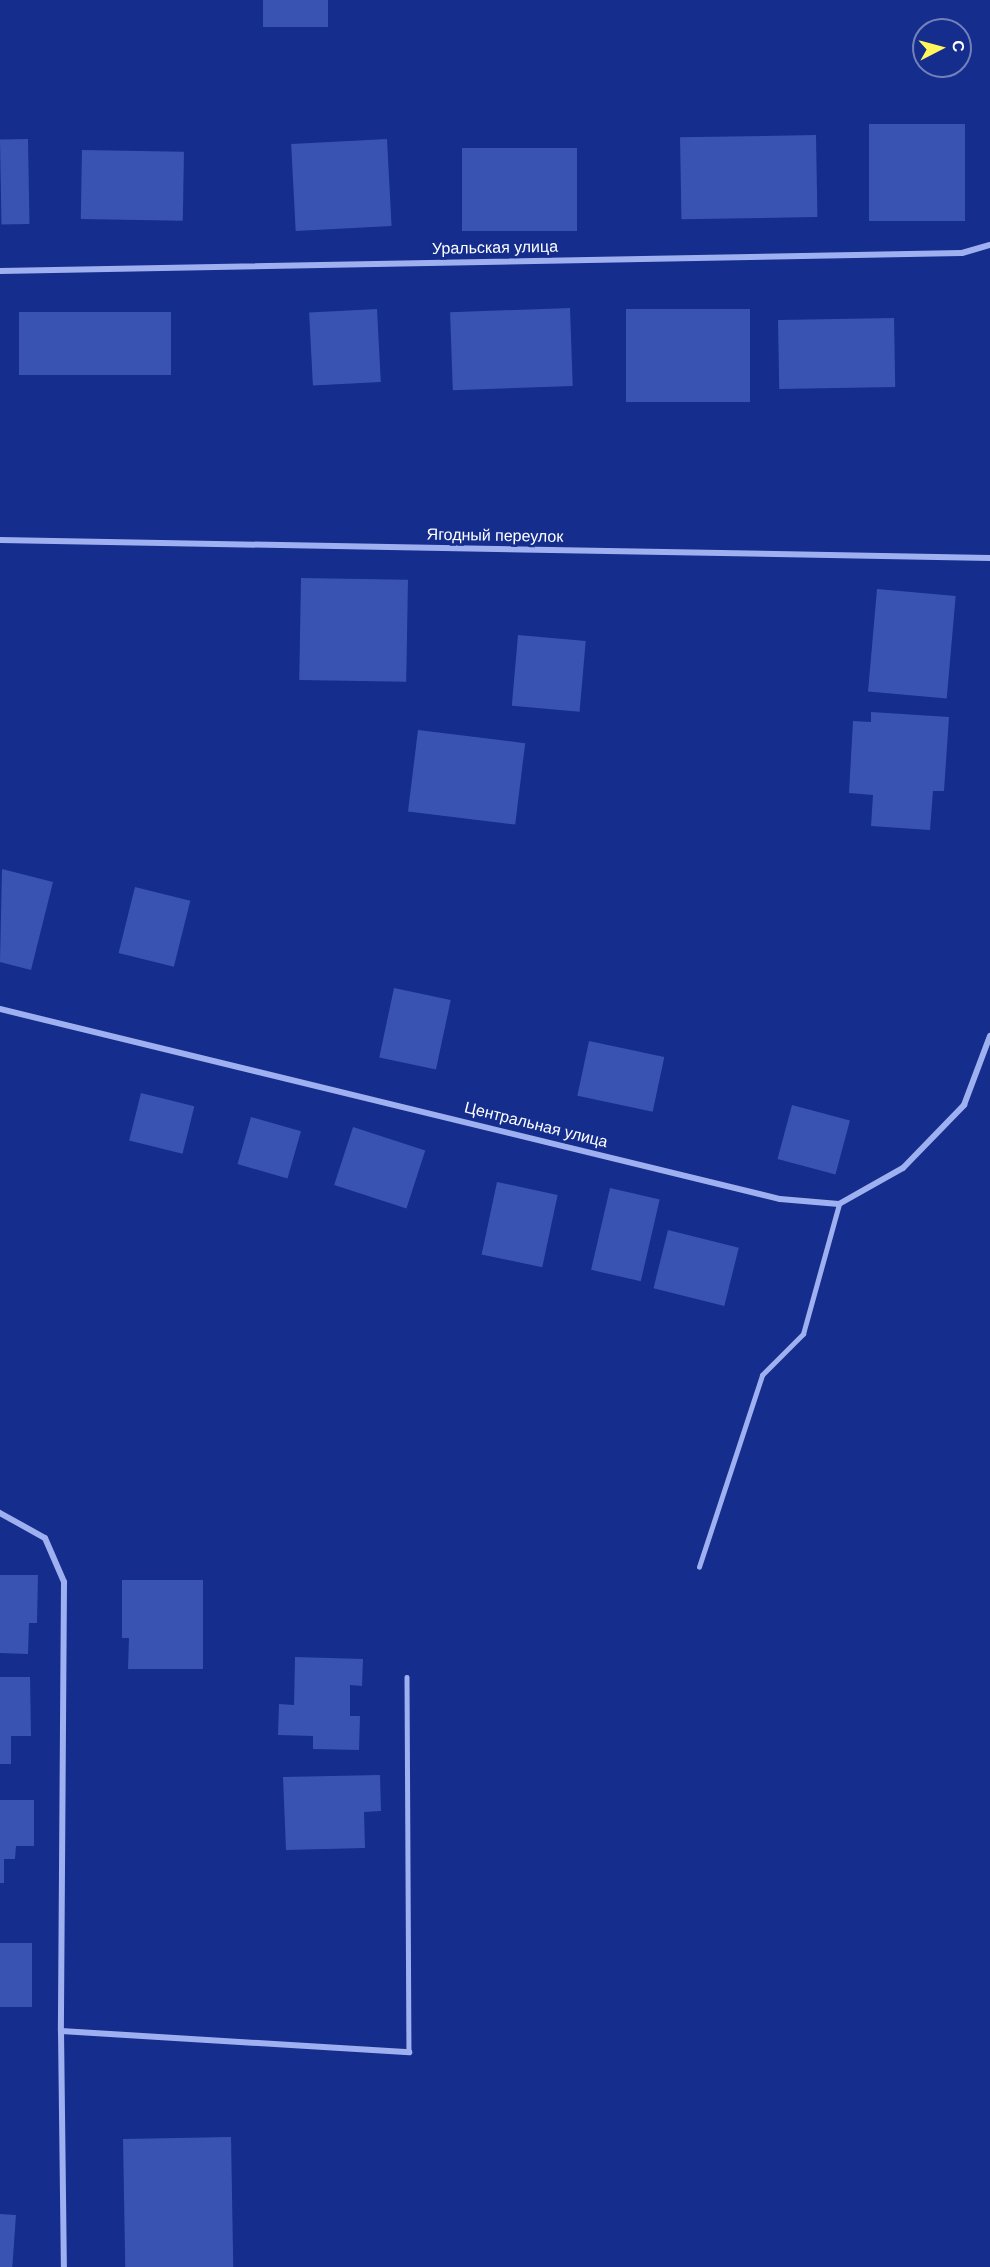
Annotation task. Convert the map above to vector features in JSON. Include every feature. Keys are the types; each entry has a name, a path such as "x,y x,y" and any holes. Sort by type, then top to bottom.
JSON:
{"street":[{"name":"Уральская улица","path":"0,271 962,253 990,245"},
{"name":"Ягодный переулок","path":"0,540 990,558"},
{"name":"Центральная улица","path":"0,1009 780,1199 839,1204"},
{"path":"839,1204 903,1168 964,1105 990,1036"},
{"path":"0,1513 45,1538 64,1582 61,2031 64,2267"},
{"path":"61,2031 409,2052"}],"lane":[{"path":"699,1567 762,1375 802,1334 839,1204"},
{"path":"407,1677 409,2052"}],"building":[{"path":"263,0 328,0 328,27 263,27"},
{"path":"869,124 965,124 965,221 869,221"},
{"path":"816,135 817,217 681,219 680,137"},
{"path":"0,139 28,139 29,224 1,224"},
{"path":"387,139 392,226 296,231 291,144"},
{"path":"462,148 577,148 577,231 462,231"},
{"path":"82,150 184,152 183,221 81,219"},
{"path":"570,308 573,386 453,390 450,312"},
{"path":"377,309 381,382 313,385 309,313"},
{"path":"626,309 750,309 750,402 626,402"},
{"path":"19,312 171,312 171,375 19,375"},
{"path":"894,318 895,387 779,389 778,320"},
{"path":"301,578 408,580 406,682 299,680"},
{"path":"877,589 956,596 947,698 868,692"},
{"path":"518,635 586,641 580,712 512,706"},
{"path":"871,712 949,717 944,791 933,791 930,830 871,826 873,795 849,793 853,721 871,722"},
{"path":"418,730 525,743 515,825 408,811"},
{"path":"2,869 53,882 31,970 0,962"},
{"path":"135,887 190,901 174,967 119,953"},
{"path":"394,988 451,1000 436,1070 379,1057"},
{"path":"589,1041 664,1057 653,1112 577,1096"},
{"path":"141,1093 194,1106 183,1154 129,1141"},
{"path":"792,1105 850,1121 835,1175 778,1159"},
{"path":"251,1117 301,1131 287,1178 237,1164"},
{"path":"353,1127 425,1150 406,1208 334,1185"},
{"path":"497,1182 558,1195 542,1267 482,1254"},
{"path":"610,1188 660,1199 641,1281 591,1270"},
{"path":"668,1230 739,1248 724,1306 653,1288"},
{"path":"0,1575 38,1575 37,1623 29,1623 28,1654 0,1653"},
{"path":"122,1580 203,1580 203,1669 128,1669 129,1638 122,1638"},
{"path":"295,1657 363,1659 362,1686 350,1685 350,1716 360,1716 359,1750 313,1749 313,1736 278,1735 279,1704 294,1705"},
{"path":"0,1677 30,1677 31,1736 11,1736 11,1764 0,1764"},
{"path":"380,1775 381,1811 364,1812 365,1848 286,1850 283,1777"},
{"path":"0,1800 34,1800 34,1846 16,1846 15,1859 4,1859 4,1883 0,1883"},
{"path":"0,1943 32,1943 32,2007 0,2007"},
{"path":"231,2137 233,2267 125,2267 123,2139"},
{"path":"0,2214 16,2215 12,2267 0,2267"}]}
